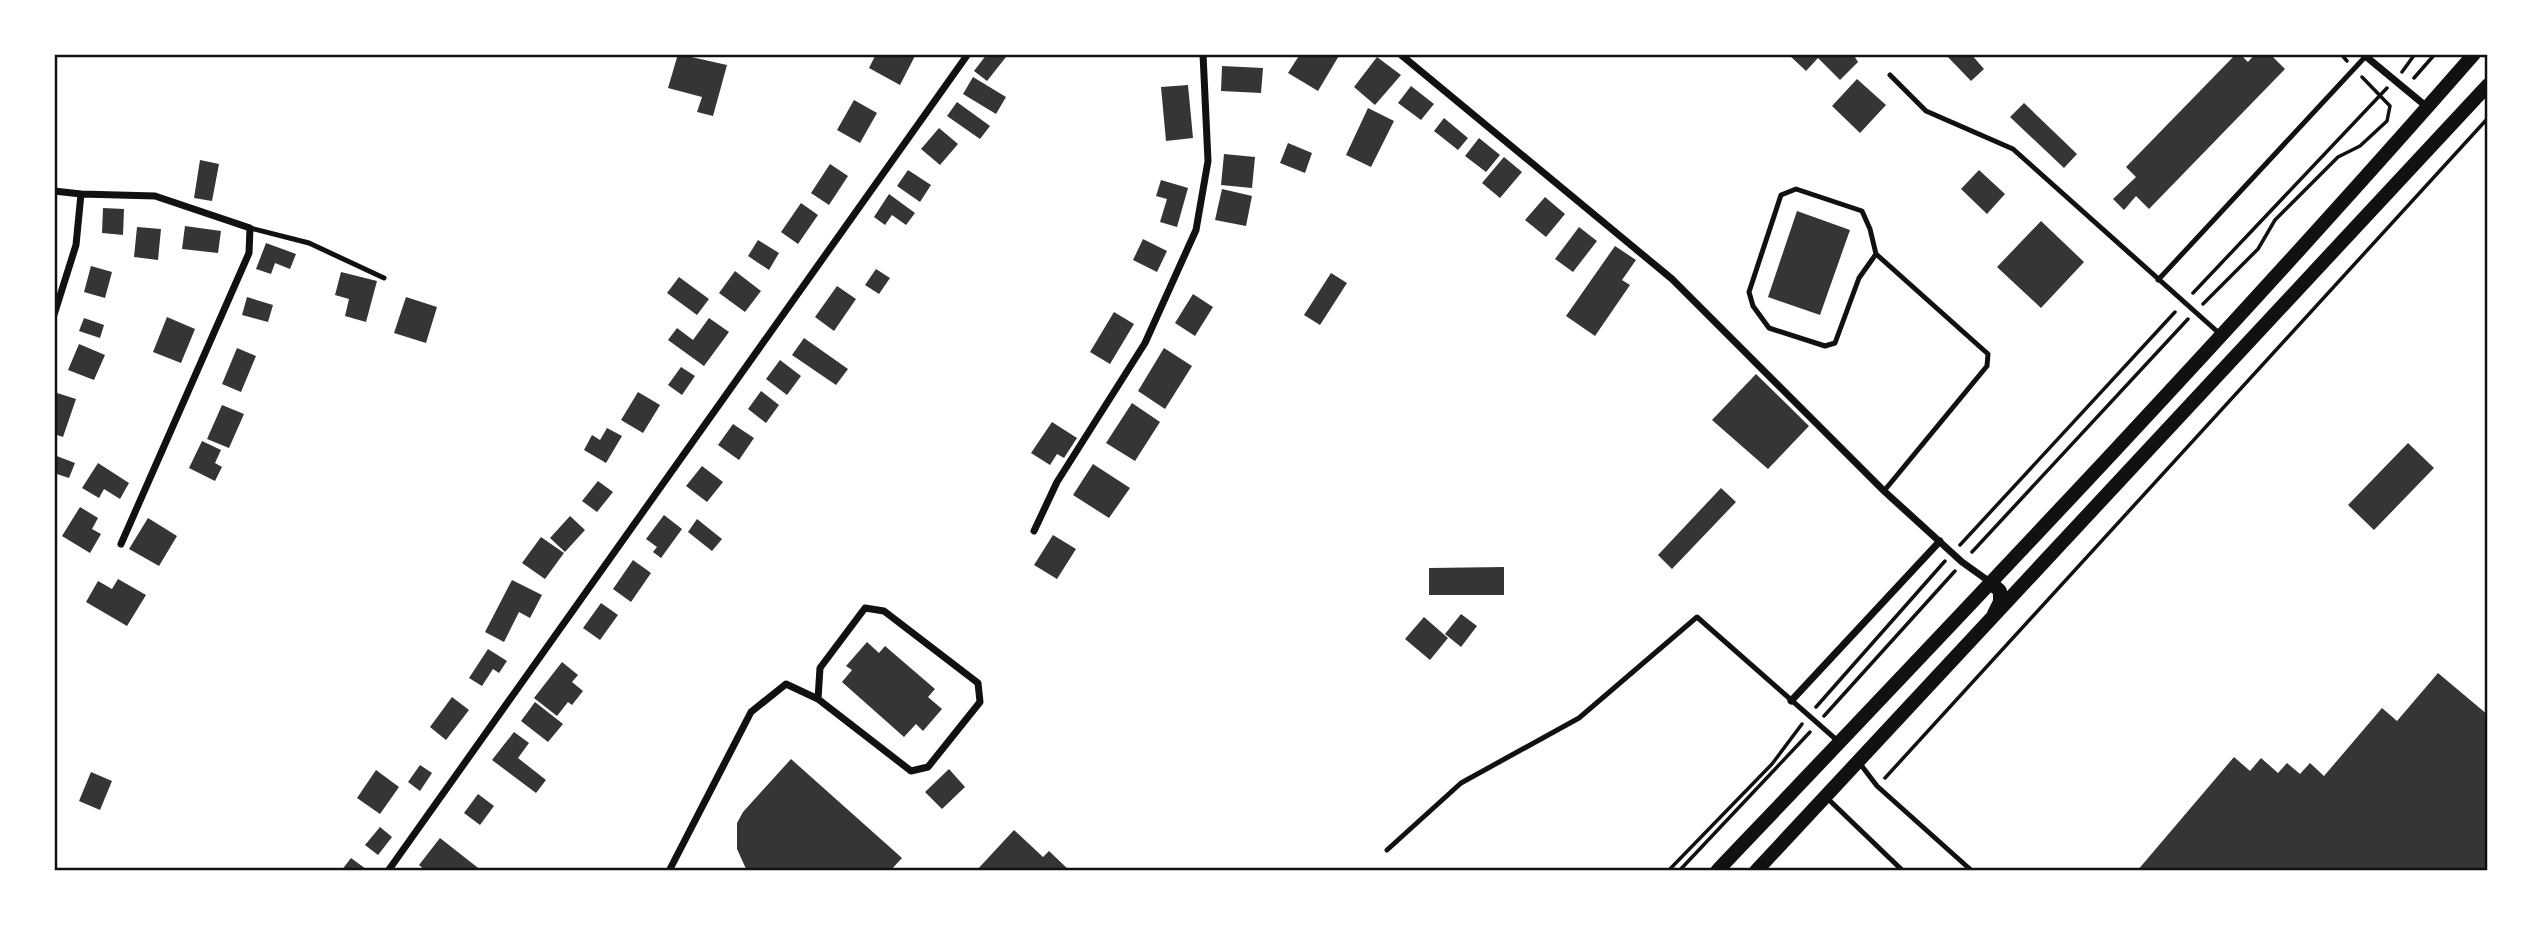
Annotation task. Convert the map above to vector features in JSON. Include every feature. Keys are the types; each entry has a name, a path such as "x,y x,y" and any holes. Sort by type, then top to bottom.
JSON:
{"main road":[{"path":"1717,871 2221,335 2474,54"},
{"path":"1756,871 1989,625 2488,85"},
{"path":"1989,625 2000,602 2000,591 1990,582"}],"street":[{"path":"388,871 968,54"},
{"path":"1034,531 1058,482 1145,343 1196,230 1208,161 1203,54"},
{"path":"1400,54 1672,279 1884,491 1962,562 1990,582"},
{"path":"2364,56 2427,107"},
{"path":"54,191 155,196 250,228 249,253 121,544"},
{"path":"54,315 76,245 81,194"},
{"path":"1791,701 1940,541"},
{"path":"669,871 751,712 786,684 818,699 912,771 928,767 979,702 978,683 884,611 865,608 820,668 818,699"}],"lane":[{"path":"2158,280 2355,69 2364,56"},
{"path":"1890,75 1926,111 2013,149 2221,335"},
{"path":"1876,254 1859,278 1835,343 1825,346 1769,328 1753,306 1749,292 1781,195 1796,189 1862,211 1876,254 1988,354 1987,366 1884,491"},
{"path":"250,228 309,243 384,278"},
{"path":"1387,850 1461,783 1579,718 1697,617 1839,742"},
{"path":"1858,761 1877,786 1972,871"},
{"path":"1826,797 1903,871"}],"path":[{"path":"1679,871 2195,312 2258,250 2275,220 2338,157 2360,146 2387,121 2390,106 2341,54"},
{"path":"1668,871 1772,764 1808,716 1952,553 2395,81 2416,54"},
{"path":"1877,786 2488,118"}],"building":[{"path":"678,54 727,65 713,116 697,112 702,97 668,88"},
{"path":"876,54 916,54 900,85 869,68"},
{"path":"987,54 1006,57 987,81 974,71"},
{"path":"1300,54 1340,54 1318,91 1288,73"},
{"path":"1788,54 1853,54 1858,62 1840,80 1818,58 1806,71"},
{"path":"1945,54 1971,54 1984,69 1971,81"},
{"path":"2236,54 2240,54 2248,62 2255,54 2276,54 2273,57 2285,69 2149,209 2136,196 2124,210 2113,199 2136,177 2126,167"},
{"path":"1377,57 1401,75 1375,105 1354,87"},
{"path":"1222,66 1263,68 1261,93 1221,91"},
{"path":"973,77 1006,97 996,114 963,94"},
{"path":"1857,79 1886,105 1860,133 1832,106"},
{"path":"1188,85 1193,138 1166,141 1161,87"},
{"path":"1411,86 1434,104 1421,120 1398,103"},
{"path":"854,100 877,113 860,143 837,130"},
{"path":"957,102 990,126 980,139 947,116"},
{"path":"2024,103 2077,154 2064,168 2010,117"},
{"path":"1368,108 1394,121 1371,167 1346,155"},
{"path":"1444,118 1468,138 1458,150 1434,131"},
{"path":"939,128 958,144 940,165 921,149"},
{"path":"1479,138 1500,155 1486,172 1465,156"},
{"path":"1288,143 1312,153 1305,173 1280,163"},
{"path":"1224,154 1255,157 1252,188 1221,185"},
{"path":"1504,157 1522,172 1500,198 1482,183"},
{"path":"200,160 219,164 212,201 194,198"},
{"path":"830,164 848,176 829,205 811,193"},
{"path":"908,170 931,185 920,202 897,186"},
{"path":"1979,170 2005,194 1987,214 1961,189"},
{"path":"1161,180 1188,188 1177,227 1160,222 1167,199 1156,196"},
{"path":"1222,189 1252,196 1246,226 1215,220"},
{"path":"889,194 915,213 906,225 892,215 885,225 874,217"},
{"path":"1545,197 1565,214 1546,237 1525,220"},
{"path":"801,203 818,215 798,244 781,232"},
{"path":"103,208 124,209 123,235 102,233"},
{"path":"1797,211 1850,230 1820,315 1768,297"},
{"path":"2041,221 2084,262 2041,308 1997,267"},
{"path":"185,226 221,231 218,253 182,249"},
{"path":"137,227 161,229 158,260 134,257"},
{"path":"1579,227 1597,241 1573,272 1555,259"},
{"path":"1143,239 1167,251 1157,272 1133,260"},
{"path":"758,240 779,253 769,270 748,256"},
{"path":"266,243 296,254 290,269 275,263 271,274 256,269"},
{"path":"1615,246 1636,260 1622,280 1630,285 1595,336 1566,316"},
{"path":"91,266 112,272 105,298 84,292"},
{"path":"876,269 890,278 879,294 865,285"},
{"path":"735,271 761,291 745,312 719,293"},
{"path":"341,272 377,281 366,322 345,316 349,299 335,295"},
{"path":"1331,273 1347,283 1320,325 1304,315"},
{"path":"679,277 709,299 697,315 667,293"},
{"path":"837,286 856,299 834,331 815,317"},
{"path":"1193,294 1213,307 1195,336 1175,323"},
{"path":"247,297 273,305 268,322 242,315"},
{"path":"406,297 437,307 426,343 394,333"},
{"path":"1114,312 1134,324 1110,364 1090,352"},
{"path":"167,317 195,329 181,363 153,352"},
{"path":"84,318 104,325 100,338 79,331"},
{"path":"709,318 729,332 704,366 668,340 677,328 693,340"},
{"path":"804,338 848,369 836,385 792,355"},
{"path":"79,344 105,355 94,380 68,370"},
{"path":"237,348 256,356 241,392 222,384"},
{"path":"1164,348 1192,366 1165,409 1138,391"},
{"path":"780,360 801,376 787,395 766,379"},
{"path":"681,367 695,376 682,395 668,385"},
{"path":"1756,374 1809,426 1768,469 1712,420"},
{"path":"761,391 779,405 766,423 748,409"},
{"path":"54,392 76,399 63,437 54,434"},
{"path":"638,392 660,405 643,433 621,420"},
{"path":"1132,403 1160,422 1135,461 1106,443"},
{"path":"222,405 244,414 229,448 207,439"},
{"path":"1052,422 1077,438 1064,458 1057,454 1050,465 1031,453"},
{"path":"733,424 754,438 739,460 718,445"},
{"path":"607,428 622,436 606,463 584,450 592,435 600,440"},
{"path":"202,441 221,450 215,463 222,467 215,481 189,468"},
{"path":"2408,443 2434,468 2374,530 2348,505"},
{"path":"54,455 75,463 69,478 54,473"},
{"path":"98,463 129,483 120,499 104,489 99,498 82,488"},
{"path":"1093,464 1130,488 1109,518 1073,495"},
{"path":"702,466 723,482 707,502 686,486"},
{"path":"598,481 613,492 597,512 582,501"},
{"path":"1721,488 1736,502 1672,569 1658,555"},
{"path":"80,507 98,518 92,529 101,534 90,553 62,536"},
{"path":"664,515 682,529 661,558 653,552 657,547 646,539"},
{"path":"570,516 585,530 565,552 550,538"},
{"path":"148,518 177,536 159,566 129,549"},
{"path":"697,519 722,539 712,551 688,532"},
{"path":"1053,535 1076,549 1057,579 1034,565"},
{"path":"541,537 564,553 545,579 522,563"},
{"path":"633,560 651,573 631,602 613,589"},
{"path":"1504,567 1504,595 1429,595 1429,568"},
{"path":"118,579 146,595 127,626 86,602 98,581 112,589"},
{"path":"512,580 542,595 530,618 519,612 504,642 485,632"},
{"path":"601,603 618,615 600,640 583,628"},
{"path":"1461,614 1477,626 1461,647 1445,634"},
{"path":"1424,617 1448,638 1430,660 1405,639"},
{"path":"867,642 879,653 885,646 935,689 928,697 942,709 923,731 916,724 904,737 842,682 852,670 846,666"},
{"path":"488,649 507,661 499,673 493,669 482,686 469,678"},
{"path":"562,662 578,675 572,682 583,691 572,705 568,702 557,716 534,698"},
{"path":"2438,673 2488,715 2488,871 2137,871 2234,757 2250,771 2261,758 2278,773 2287,763 2300,774 2310,763 2324,776 2382,708 2397,721"},
{"path":"452,697 469,710 446,740 430,727"},
{"path":"535,702 563,724 548,742 521,721"},
{"path":"514,732 529,743 518,758 546,780 536,793 492,760"},
{"path":"791,759 902,858 890,871 747,871 737,849 737,823 743,812"},
{"path":"420,765 432,773 420,791 408,782"},
{"path":"949,769 965,787 942,809 925,792"},
{"path":"376,770 399,787 380,814 357,798"},
{"path":"91,772 112,781 100,810 79,801"},
{"path":"478,794 494,806 480,825 464,813"},
{"path":"380,827 392,837 378,855 365,845"},
{"path":"1014,830 1043,857 1049,851 1070,871 976,871"},
{"path":"440,838 482,871 454,868 426,871 419,865"},
{"path":"351,858 366,869 341,871"}]}
